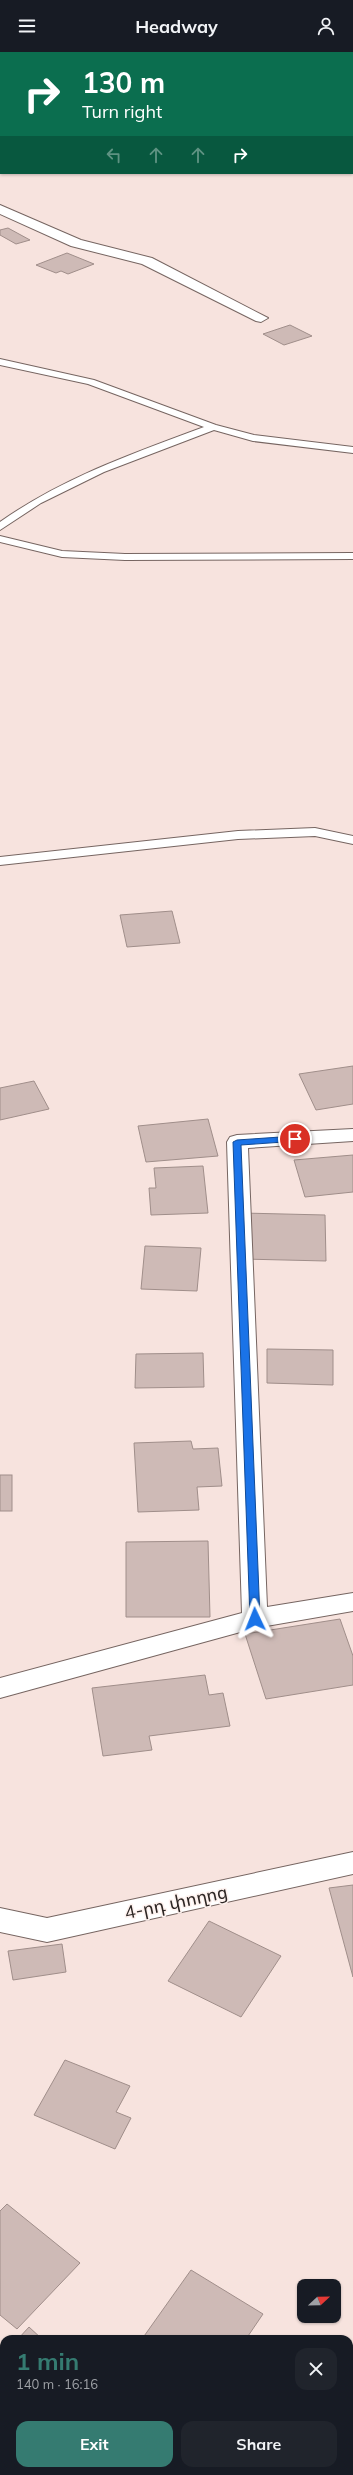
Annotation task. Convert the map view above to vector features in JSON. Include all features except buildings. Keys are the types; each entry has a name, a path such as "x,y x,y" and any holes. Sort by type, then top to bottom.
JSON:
{"street":[{"path":"0,209 76,243 147,261 261,318"},
{"path":"255,1619 237,1142 353,1135"},
{"path":"0,1688 255,1619 353,1602"},
{"name":"4-րդ փողոց","path":"0,1920 47,1930 353,1863"}],"lane":[{"path":"0,362 91,382 213,427 253,438 353,450"},
{"path":"0,527 37,501 100,470 213,427"},
{"path":"0,539 62,554 118,557 353,556"},
{"path":"0,861 238,835 315,832 353,840"}],"route":[{"path":"255,1619 237,1142 295,1139"}]}
